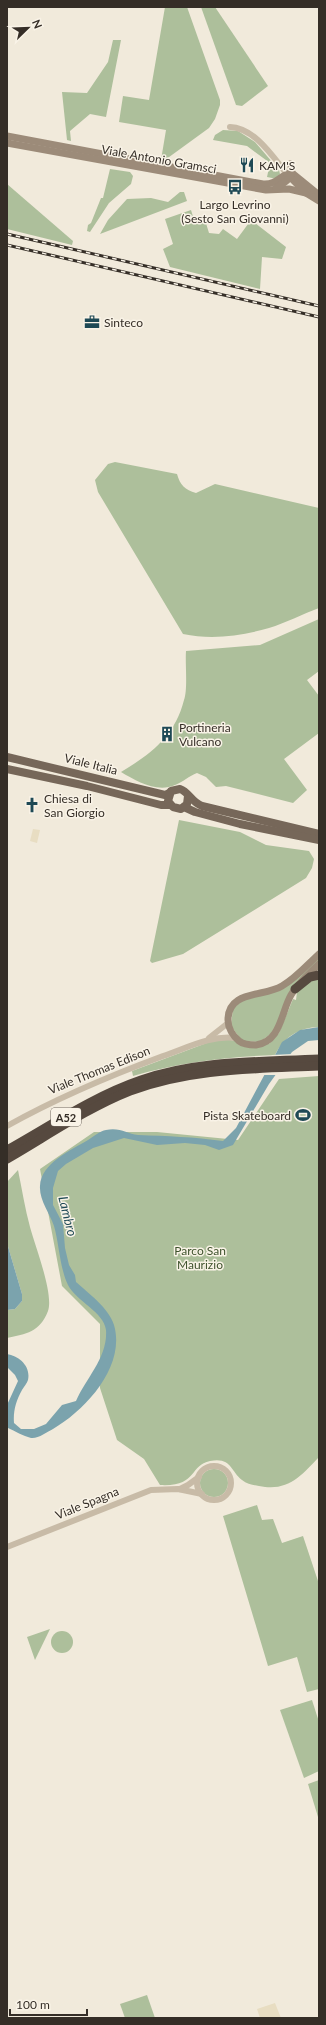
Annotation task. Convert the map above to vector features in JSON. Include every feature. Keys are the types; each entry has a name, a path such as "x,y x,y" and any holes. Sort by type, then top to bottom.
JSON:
{"highway":[{"path":"295,989 305,980 319,975"},
{"path":"292,1062 319,1055"},
{"name":"A52","path":"7,1150 94,1101 178,1070 225,1064 260,1064 319,1059"},
{"path":"292,1062 319,1068"},
{"name":"A52","path":"7,1159 132,1087 192,1074 260,1064"}],"main road":[{"name":"Viale Antonio Gramsci","path":"7,136 263,184 274,183 290,175 306,193"},
{"name":"Viale Antonio Gramsci","path":"7,143 266,190 289,188 300,190 319,201"},
{"path":"266,190 277,187 290,175 290,164"},
{"path":"290,175 319,194"},
{"name":"Viale Italia","path":"7,757 165,795 174,789 180,788 185,791 193,802 202,806 319,834"},
{"name":"Viale Italia","path":"7,769 87,786 161,805 170,805 177,809 184,807 195,812 240,824 305,839 319,840"},
{"path":"169,793 168,799 170,805"},
{"path":"184,807 188,802 188,796"},
{"path":"305,839 319,844"},
{"path":"319,954 281,987 248,996 237,1001 230,1010 228,1023 236,1038 241,1042 254,1045 261,1044 272,1037 295,989 319,964"}],"street":[{"path":"230,127 241,129 259,142 290,175"},
{"name":"Viale Thomas Edison","path":"7,1126 50,1102 120,1072 203,1041 215,1035 228,1023"},
{"name":"Viale Thomas Edison","path":"203,1041 224,1037 236,1038"},
{"path":"217,1466 227,1472 231,1481 229,1492 220,1499 208,1498 202,1494 198,1485 199,1477 207,1468 217,1466"},
{"name":"Viale Spagna","path":"178,1490 188,1486 199,1477"},
{"name":"Viale Spagna","path":"7,1548 144,1492 178,1490 202,1494"}],"green space":[{"path":"165,7 187,7 220,100 220,105 215,119 209,128 165,160 161,160 166,130 119,122 123,96 149,100"},
{"path":"201,7 215,7 268,86 242,106 236,105"},
{"path":"113,40 121,40 106,117 90,114 70,131 71,141 67,140 62,92 87,93 108,62"},
{"path":"223,130 238,131 255,142 279,170 280,174 277,179 267,177 270,163 247,146 213,140 215,135"},
{"path":"110,169 130,172 133,176 131,184 109,203 90,232 87,231 88,225 91,223 101,198 103,198"},
{"path":"7,184 73,241 72,245 7,229"},
{"path":"180,192 184,192 187,201 100,234 108,220 127,199 151,198 168,202"},
{"path":"191,210 195,223 205,220 209,233 219,234 223,229 237,239 251,220 286,247 282,259 262,257 260,289 170,267 163,249 173,244 165,219"},
{"path":"115,462 177,474 184,486 196,493 215,484 319,508 319,608 275,626 248,633 216,637 183,634 98,492 95,480 108,464"},
{"path":"319,619 319,671 307,680 319,696 319,733 284,759 307,790 293,803 226,786 216,787 206,777 197,773 175,785 161,788 147,785 121,772 152,751 175,724 185,695 186,651 260,645"},
{"path":"179,820 240,832 266,845 309,851 314,859 312,868 306,878 183,954 152,963 150,961"},
{"path":"319,956 319,961 302,977 273,1032 260,1042 242,1041 231,1026 233,1008 246,998 272,992"},
{"path":"319,978 319,1027 298,1031 282,1043 275,1055 203,1061 168,1067 133,1076 132,1071 212,1041 221,1039 269,1044 279,1033 293,999 296,1000 297,992 306,983"},
{"name":"Parco San Maurizio","path":"319,1076 319,1457 300,1476 293,1481 278,1487 257,1486 248,1483 238,1476 227,1463 217,1460 203,1463 181,1483 160,1485 144,1459 117,1440 100,1388 100,1324 62,1286 40,1169 94,1132 157,1132 238,1140 279,1079"},
{"path":"18,1170 28,1220 46,1282 49,1303 45,1318 37,1328 20,1335 7,1338 7,1310 15,1309 22,1301 22,1294 7,1243 7,1182"},
{"path":"214,1469 224,1473 228,1483 224,1493 214,1497 204,1493 200,1483 204,1473"},
{"path":"257,1505 262,1520 273,1519 282,1543 303,1536 319,1584 319,1689 307,1692 297,1657 268,1666 223,1516"},
{"path":"50,1629 35,1660 27,1637"},
{"path":"62,1631 70,1634 73,1642 70,1650 62,1653 54,1650 51,1642 54,1634"},
{"path":"312,1700 319,1722 319,1771 304,1778 280,1710"},
{"path":"319,1780 319,1817 318,1817 308,1784"},
{"path":"147,1995 155,2018 125,2018 120,2004"}],"shaded area":[{"path":"33,829 40,830 37,843 30,841"},
{"path":"275,2003 281,2018 260,2018 257,2009"}],"water":[{"path":"319,1027 319,1040 308,1041 292,1052 269,1084 233,1145 219,1150 205,1145 185,1143 157,1145 124,1138 93,1148 66,1164 58,1171 53,1188 53,1205 63,1224 65,1248 69,1265 75,1275 76,1282 98,1301 108,1313 114,1325 116,1340 114,1356 109,1371 90,1399 66,1421 34,1438 25,1436 8,1428 7,1405 18,1381 15,1375 7,1367 7,1354 20,1359 28,1370 28,1381 17,1402 14,1414 14,1423 21,1429 34,1429 46,1424 62,1405 76,1401 96,1367 104,1349 106,1340 106,1330 100,1318 72,1291 65,1279 54,1226 43,1202 40,1191 42,1178 51,1164 58,1158 99,1133 111,1129 138,1135 223,1141 236,1128 282,1042 300,1030"},
{"path":"7,1243 22,1294 22,1301 15,1309 7,1310"}],"pier":[{"path":"292,1054 278,1075 261,1075 272,1055"}],"railway":[{"path":"7,234 319,306"},
{"path":"7,245 319,317"}],"place":[{"name":"KAM'S","path":"247,165"},
{"name":"Largo Levrino (Sesto San Giovanni)","path":"235,187"},
{"name":"Sinteco","path":"92,322"},
{"name":"Portineria Vulcano","path":"167,734"},
{"name":"Chiesa di San Giorgio","path":"32,805"},
{"name":"Pista Skateboard","path":"303,1115"}],"water label":[{"name":"Lambro","path":"68,1216"}]}
